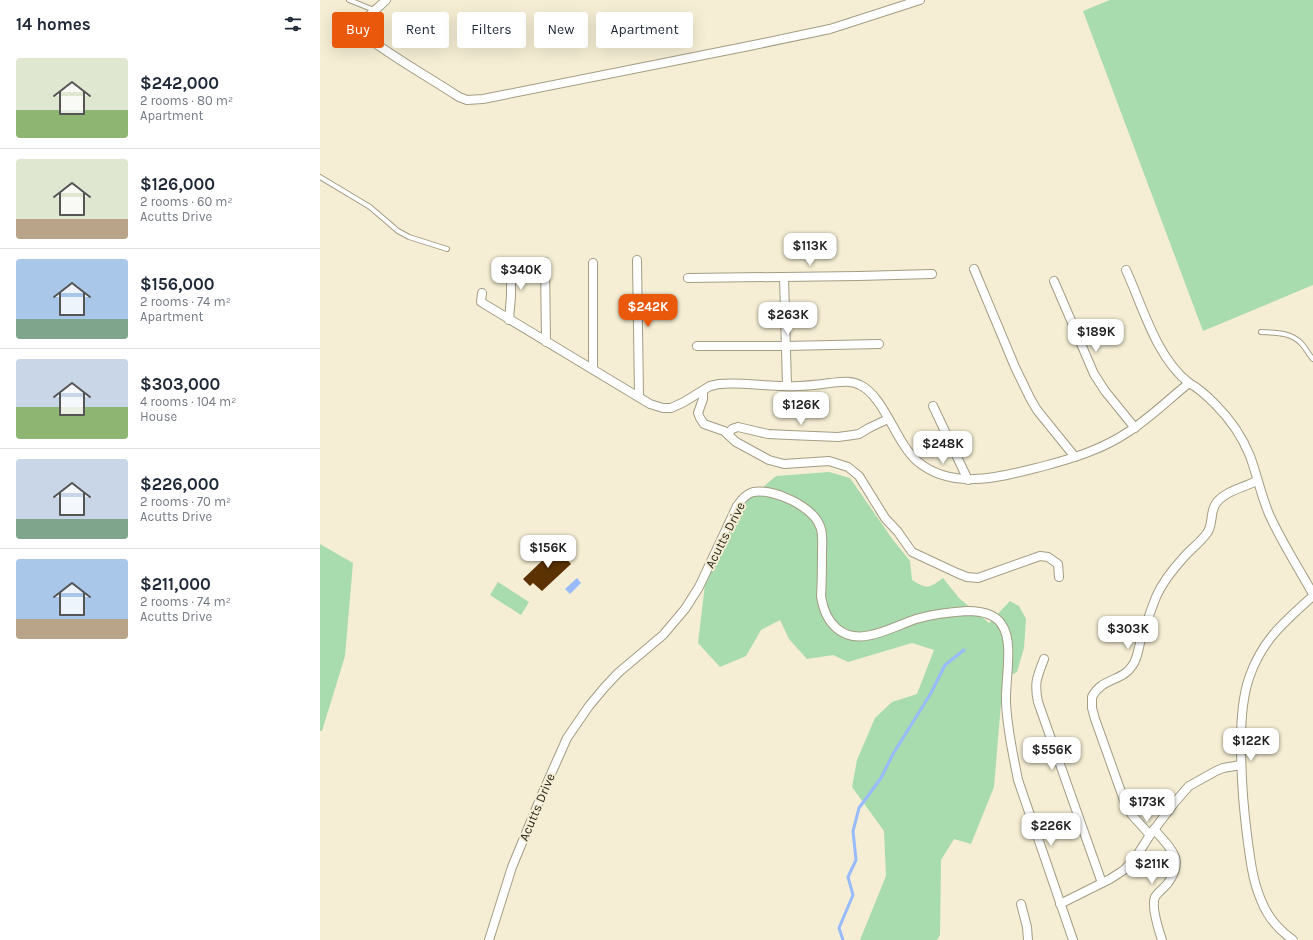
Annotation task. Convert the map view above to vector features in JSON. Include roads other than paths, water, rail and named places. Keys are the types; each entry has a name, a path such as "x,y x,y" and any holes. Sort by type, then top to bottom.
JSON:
{"street":[{"path":"386,0 368,16 363,28 364,35 412,68 458,97 467,100 483,99 830,29 920,0"},
{"path":"637,260 639,396"},
{"path":"509,320 511,262"},
{"path":"545,262 546,342"},
{"path":"592,262 593,370"},
{"path":"974,269 1007,349 1030,398 1041,416 1075,457"},
{"path":"1126,270 1154,335 1170,364 1189,383 1202,391 1231,421 1246,447 1264,503 1313,595 1283,623 1270,637 1260,652 1249,677 1243,699 1242,711 1241,765 1244,809 1251,868 1257,891 1272,921 1292,940"},
{"path":"688,278 932,274"},
{"path":"784,277 787,386"},
{"path":"1054,280 1094,374 1105,391 1135,428"},
{"path":"482,293 481,302 509,320 655,406 667,409 678,405 714,384 725,383 787,386 845,382 859,384 865,387 874,396 908,452 923,466 939,475 968,480 1004,476 1093,451 1135,428 1189,383"},
{"path":"697,346 879,344"},
{"path":"703,391 703,399 698,411 700,418 704,424 720,429 736,442 775,462 790,464 829,461 836,462 851,469 866,486 885,518 898,532 912,552 921,557 967,577 978,578 1040,556 1045,556 1058,564 1059,577"},
{"path":"934,406 968,480"},
{"path":"728,434 732,429 738,427 768,434 838,437 859,434 888,419"},
{"path":"1162,940 1154,909 1154,899 1173,876 1176,864 1172,852 1132,815 1125,803 1095,718 1092,708 1092,697 1100,685 1128,671 1132,667 1152,608 1160,590 1170,574 1209,530 1213,509 1217,502 1232,492 1257,481"},
{"name":"Acutts Drive","path":"489,940 512,867 542,792 567,738 588,706 604,688 663,635 685,609 699,586 737,506 746,495 751,492 773,493 788,499 807,509 819,522 823,537 822,604 829,621 844,633 854,637 871,636 917,619 953,612 980,612 994,617 1000,622 1006,632 1008,642 1006,701 1009,731 1018,780 1073,940"},
{"path":"1044,659 1036,683 1038,702 1102,883"},
{"path":"1060,904 1116,876 1129,866 1142,849 1152,832 1189,786 1216,771 1241,765"},
{"path":"1021,904 1027,926 1028,940"}],"lane":[{"path":"349,0 374,11"},
{"path":"320,176 370,207 392,227 403,234 447,249"},
{"path":"1261,332 1282,333 1292,337 1301,343 1313,359"}],"water":[{"path":"577,578 581,583 570,594 565,589"}],"waterway":[{"path":"843,940 839,928 853,895 848,877 856,860 853,831 859,808 881,778 893,754 931,693 945,665 964,650"}]}
